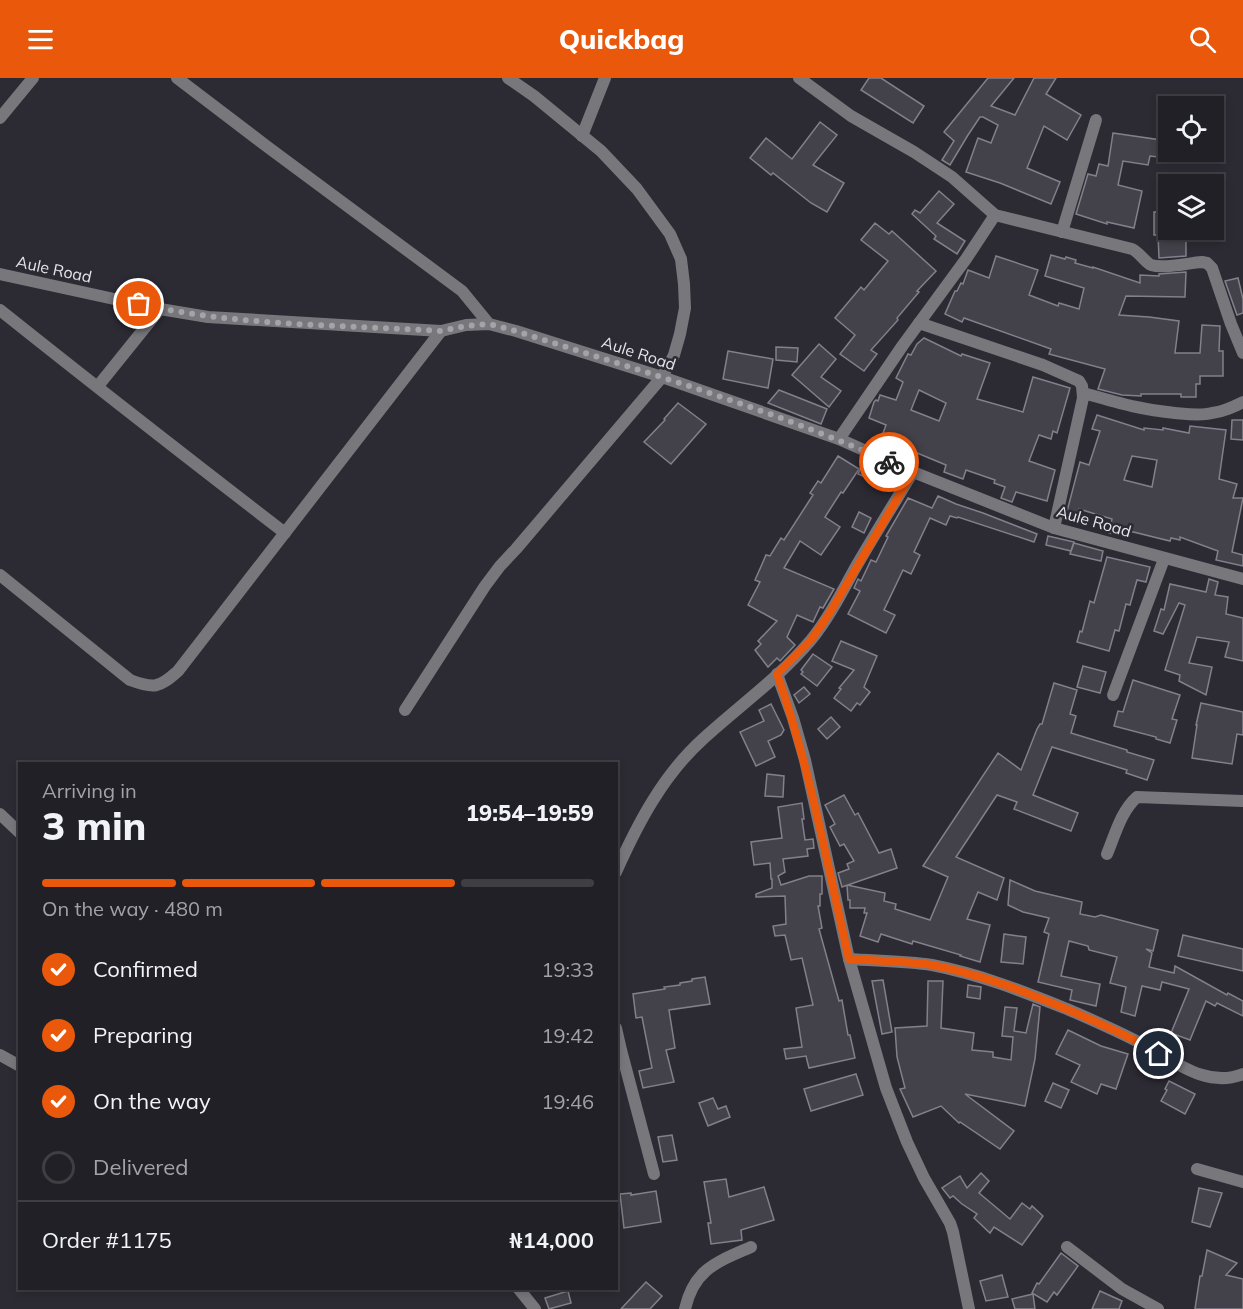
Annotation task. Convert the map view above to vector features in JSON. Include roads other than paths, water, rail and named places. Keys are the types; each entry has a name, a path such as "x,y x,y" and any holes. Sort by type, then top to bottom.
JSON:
{"street":[{"path":"0,118 33,78"},
{"path":"177,78 462,291 489,324"},
{"path":"405,710 500,566 662,377 674,355 685,308 681,259 670,234 637,189 601,151 534,96 508,78"},
{"path":"582,136 605,78"},
{"path":"799,78 851,116 952,177 994,215 1132,249 1140,253 1146,262 1160,267 1207,263 1212,268 1243,353"},
{"path":"1062,232 1096,120"},
{"path":"839,439 966,259 994,215"},
{"name":"Aule Road","path":"0,274 160,309 219,318 441,331 489,324 662,377 839,439 913,472 1054,528 1243,579"},
{"path":"98,387 160,309"},
{"path":"0,310 140,422 285,533"},
{"path":"919,323 1043,365 1078,381 1082,386 1083,398 1054,528"},
{"path":"0,575 130,680 153,686 165,682 178,671 441,331"},
{"path":"1083,393 1129,407 1189,415 1218,412 1243,402"},
{"path":"618,867 630,840 661,787 683,760 702,740 767,684 811,640 829,614 913,472"},
{"path":"1113,695 1164,559"},
{"path":"777,674 805,760 849,959 886,1088 911,1151 950,1223 969,1309"},
{"path":"1107,854 1121,819 1129,804 1137,797 1243,801"},
{"path":"0,814 18,831"},
{"path":"849,959 930,965 978,976 1004,984 1087,1018 1141,1043 1178,1065 1201,1074 1222,1079 1243,1074"},
{"path":"618,1037 654,1174"},
{"path":"0,1055 18,1065"},
{"path":"1197,1169 1243,1182"},
{"path":"685,1309 687,1299 705,1269 751,1247"},
{"path":"1067,1247 1122,1289 1158,1309"},
{"path":"520,1290 535,1309"}]}
